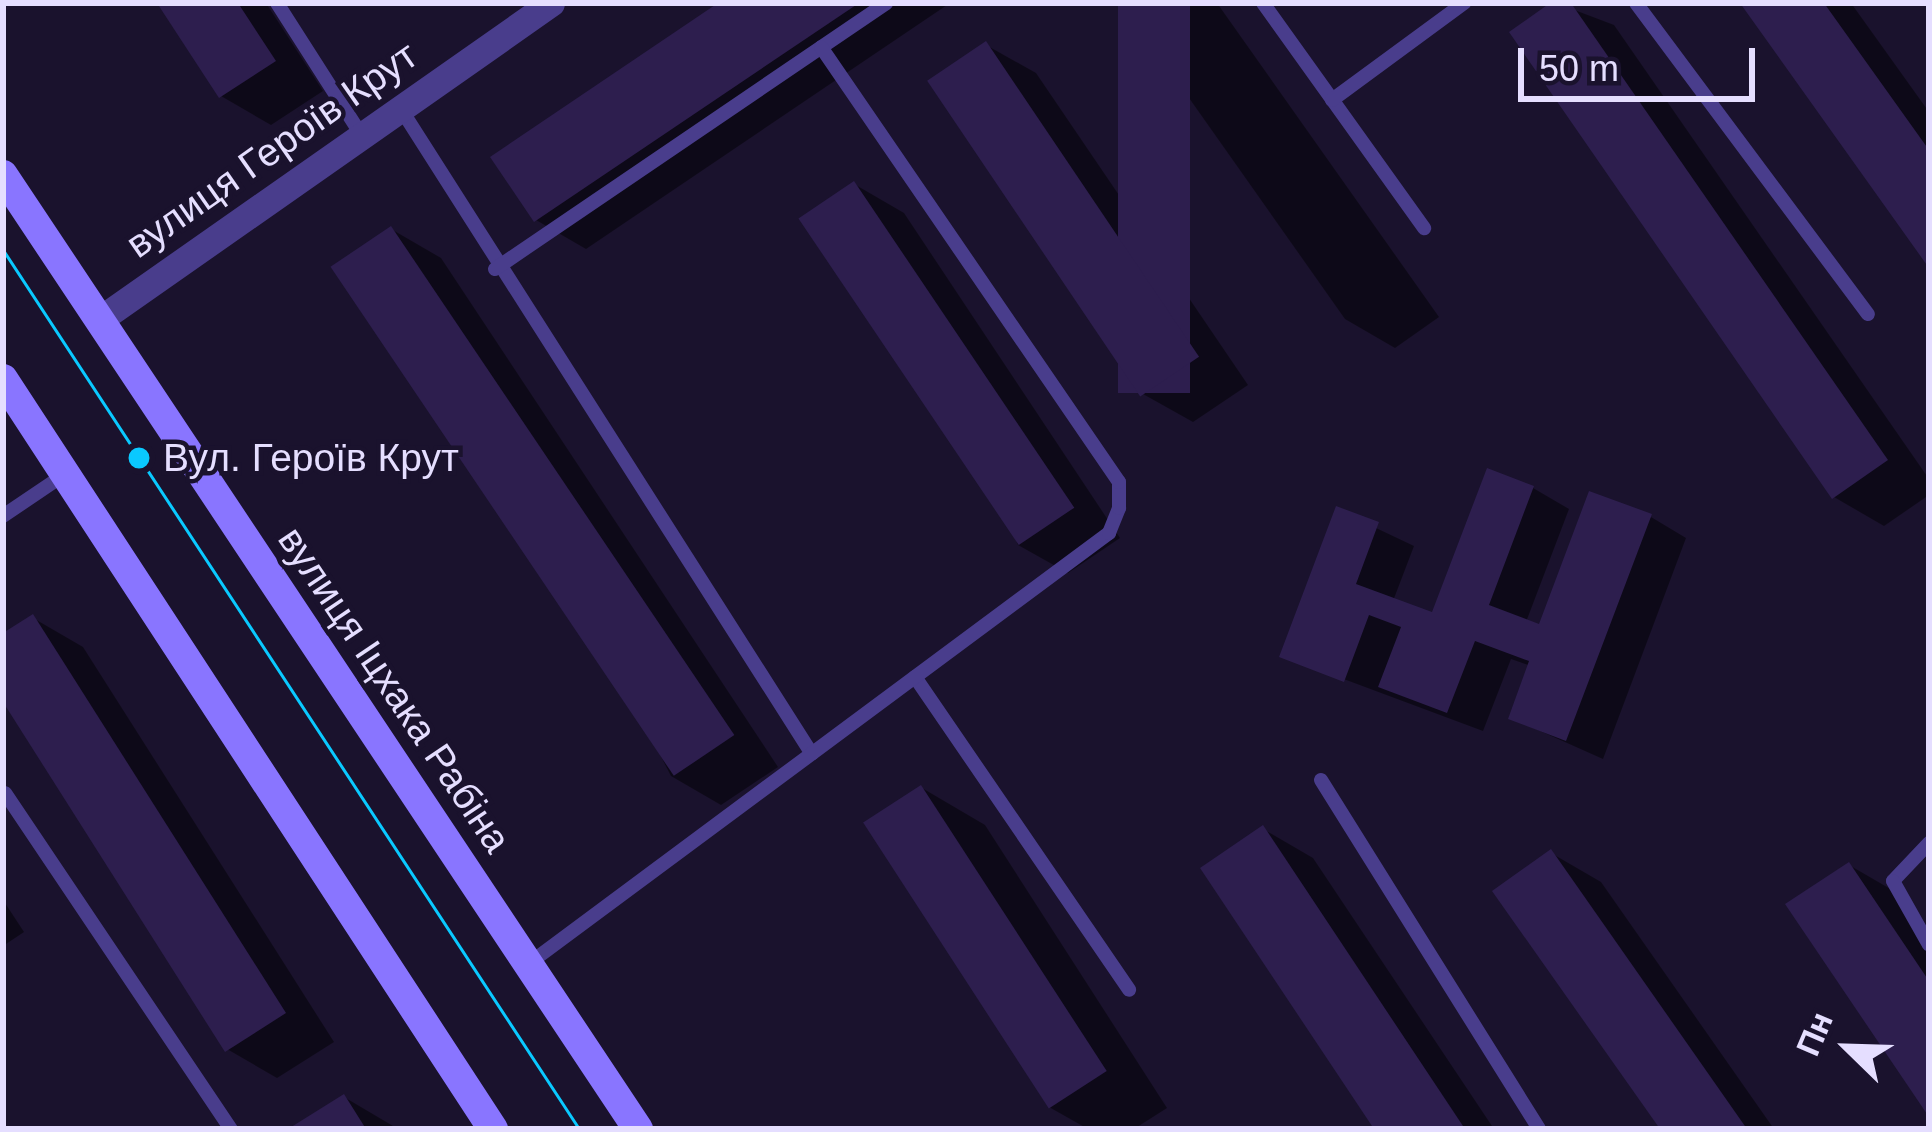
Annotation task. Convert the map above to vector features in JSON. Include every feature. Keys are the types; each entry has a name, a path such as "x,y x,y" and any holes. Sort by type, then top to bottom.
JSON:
{"main road":[{"name":"вулиця Іцхака Рабіна","path":"3,176 638,1129"},
{"path":"3,380 493,1129"}],"street":[{"name":"вулиця Героїв Крут","path":"99,320 551,3"}],"lane":[{"path":"278,3 360,133"},
{"path":"495,269 886,3"},
{"path":"1263,3 1424,228"},
{"path":"1332,100 1464,3"},
{"path":"1636,3 1868,314"},
{"path":"531,962 1109,533 1119,482 820,47"},
{"path":"399,106 495,269 812,754"},
{"path":"3,516 65,474"},
{"path":"915,676 1129,990"},
{"path":"1322,780 1539,1129"},
{"path":"5,794 231,1129"},
{"path":"1929,843 1893,881 1929,945"}],"building":[{"path":"157,3 238,3 276,61 219,98"},
{"path":"718,3 859,3 534,222 490,157"},
{"path":"1118,3 1190,3 1190,393 1118,393"},
{"path":"1550,3 1571,3 1888,460 1832,499 1509,32"},
{"path":"1740,3 1824,3 1929,150 1929,268"},
{"path":"986,41 1199,357 1140,397 927,81"},
{"path":"854,181 1074,508 1019,545 798,218"},
{"path":"391,226 734,735 674,776 330,267"},
{"path":"1487,468 1534,486 1489,605 1539,624 1589,491 1652,514 1566,741 1508,719 1529,661 1475,641 1447,713 1378,687 1401,627 1369,615 1344,682 1279,657 1336,506 1379,522 1356,584 1432,612"},
{"path":"33,614 286,1013 225,1052 3,702 3,633"},
{"path":"921,785 1107,1071 1049,1109 863,823"},
{"path":"1263,825 1465,1129 1374,1129 1200,868"},
{"path":"1551,849 1747,1129 1660,1129 1492,891"},
{"path":"1849,862 1929,981 1929,1117 1785,904"},
{"path":"344,1094 366,1129 288,1129"}],"tram line":[{"path":"3,250 579,1129"}],"place":[{"name":"Вул. Героїв Крут","path":"139,458"}]}
